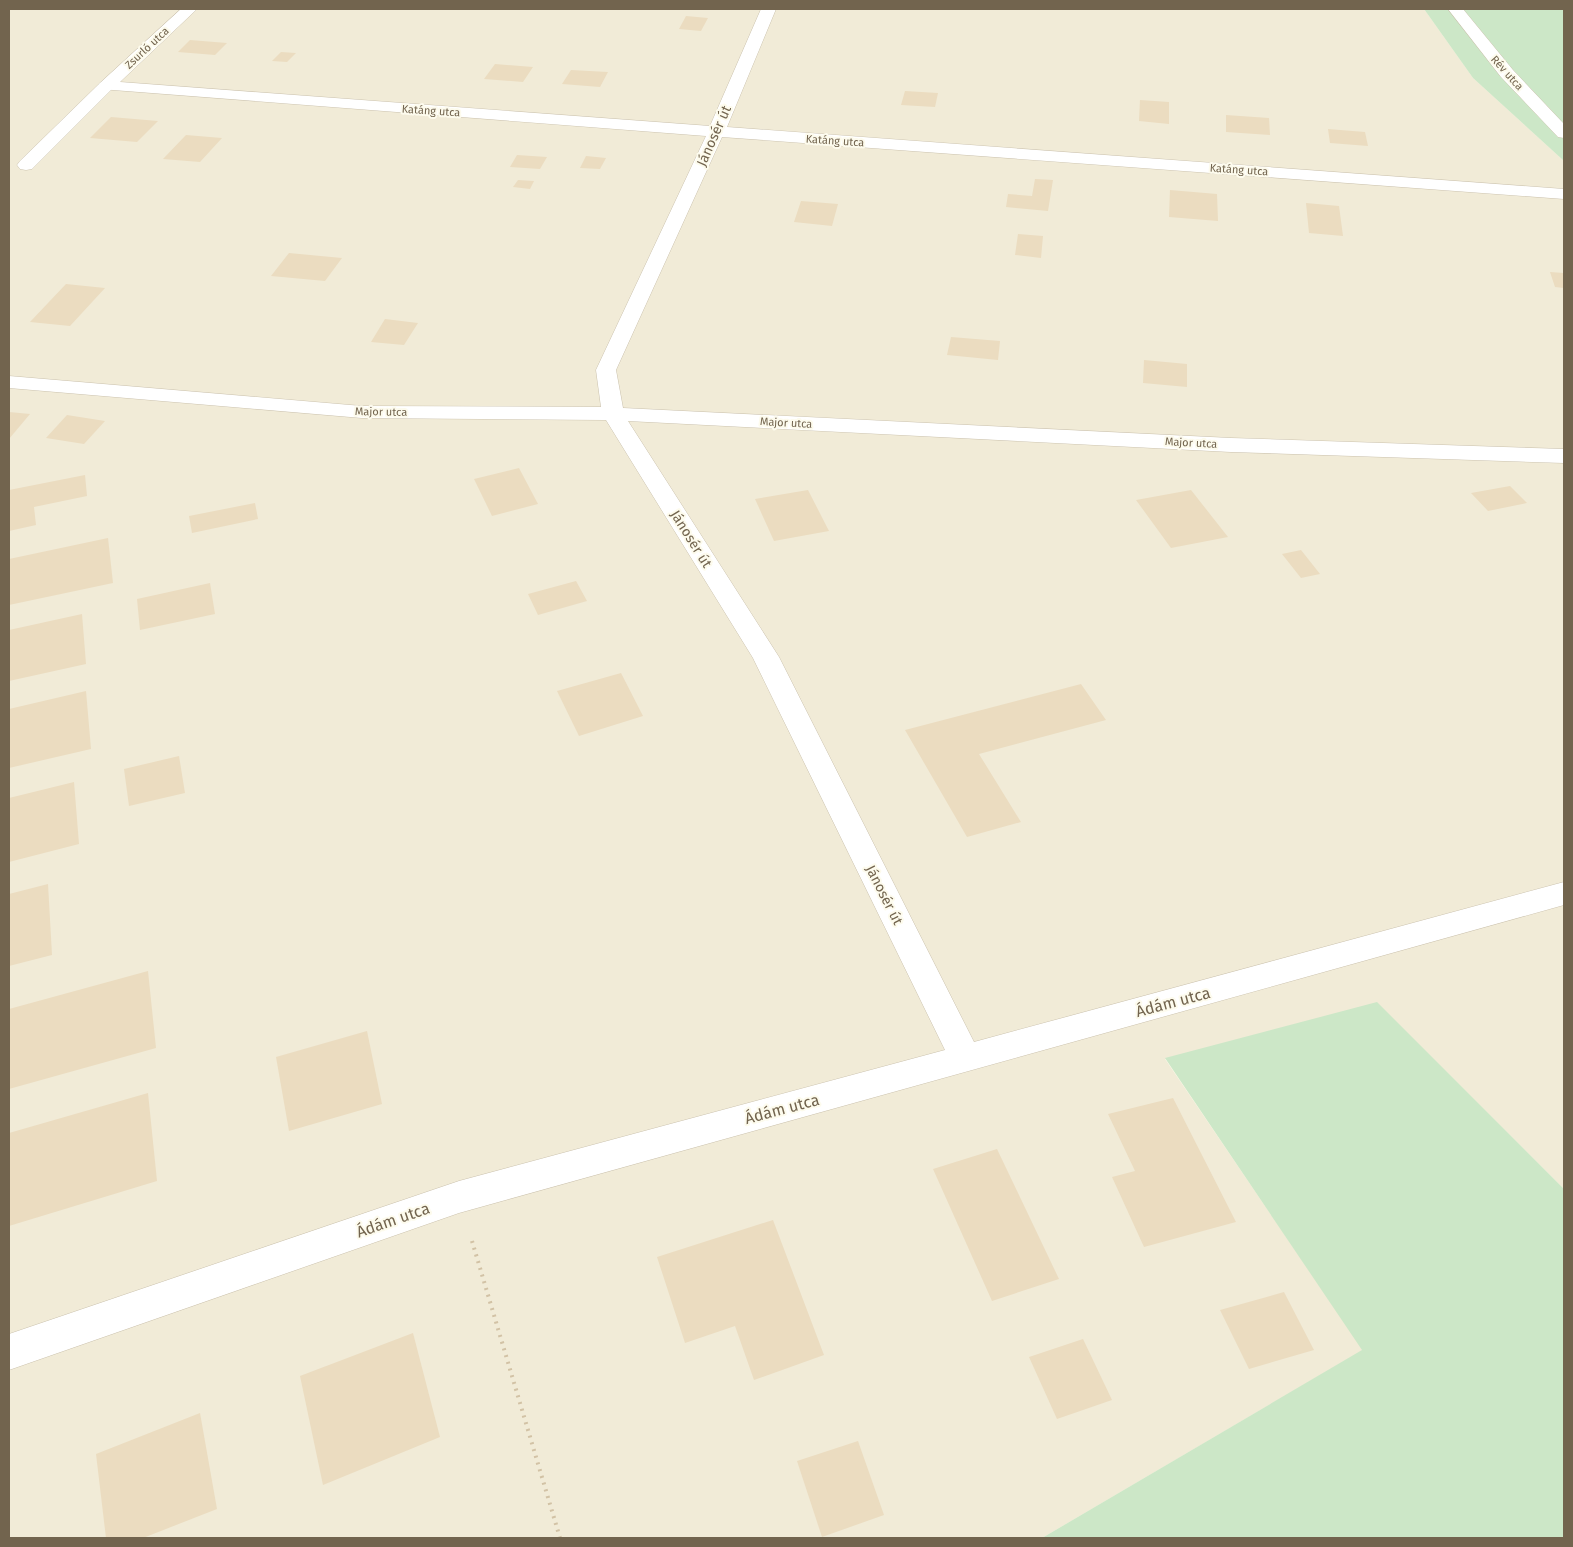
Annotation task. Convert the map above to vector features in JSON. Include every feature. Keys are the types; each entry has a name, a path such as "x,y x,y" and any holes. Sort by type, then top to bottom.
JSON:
{"street":[{"name":"Zsurló utca","path":"26,165 106,86 189,9"},
{"name":"Jánosér út","path":"769,9 716,132 606,370 612,414 766,657 966,1058"},
{"name":"Rév utca","path":"1455,9 1491,57 1564,133"},
{"name":"Katáng utca","path":"106,86 1564,194"},
{"name":"Major utca","path":"9,382 362,412 612,414 1231,444 1564,456"},
{"name":"Ádám utca","path":"9,1352 459,1197 1564,894"}],"path":[{"path":"459,1197 560,1538"}],"shaded area":[{"path":"9,9 1424,9 1473,78 1564,161 1564,1189 1377,1003 1165,1059 1363,1350 1042,1538 9,1538"}],"green space":[{"path":"1424,9 1564,9 1564,161 1473,78"},
{"path":"1377,1002 1564,1189 1564,1538 1042,1538 1362,1350 1165,1058"}],"building":[{"path":"686,16 708,18 701,31 679,29"},
{"path":"190,40 227,43 215,55 178,52"},
{"path":"281,52 296,53 287,62 272,61"},
{"path":"495,64 533,67 523,82 484,79"},
{"path":"571,70 608,72 600,87 562,84"},
{"path":"905,91 938,93 935,107 901,105"},
{"path":"1140,100 1169,102 1169,124 1139,121"},
{"path":"1226,115 1269,118 1270,135 1226,132"},
{"path":"111,117 158,121 137,142 90,138"},
{"path":"1328,129 1365,132 1368,146 1330,143"},
{"path":"186,135 222,138 200,162 163,159"},
{"path":"517,155 547,157 540,169 510,167"},
{"path":"586,156 606,158 600,169 580,168"},
{"path":"1035,179 1053,180 1048,211 1006,207 1008,194 1032,196"},
{"path":"518,180 534,181 530,189 513,187"},
{"path":"1170,190 1217,194 1218,221 1169,217"},
{"path":"801,201 838,204 832,226 794,222"},
{"path":"1306,203 1339,206 1343,236 1309,233"},
{"path":"1018,234 1043,236 1041,258 1015,255"},
{"path":"289,253 342,258 325,281 271,276"},
{"path":"1550,272 1564,273 1564,288 1555,287"},
{"path":"66,284 105,288 70,326 30,322"},
{"path":"385,319 418,323 404,345 371,342"},
{"path":"951,337 1000,341 998,360 947,355"},
{"path":"1144,360 1187,364 1187,387 1143,383"},
{"path":"9,412 30,414 9,439"},
{"path":"67,415 105,421 84,444 46,438"},
{"path":"519,468 538,504 492,516 474,479"},
{"path":"85,475 87,496 34,507 36,525 9,531 9,490"},
{"path":"1510,486 1527,503 1488,511 1471,493"},
{"path":"808,490 829,531 774,541 755,499"},
{"path":"1191,490 1228,537 1171,548 1136,500"},
{"path":"255,503 258,519 192,533 189,516"},
{"path":"108,538 113,583 9,605 9,559"},
{"path":"1301,550 1320,574 1301,578 1282,554"},
{"path":"576,581 587,601 538,615 528,594"},
{"path":"210,583 215,614 140,630 137,599"},
{"path":"82,614 86,664 9,681 9,630"},
{"path":"621,673 643,716 579,736 557,691"},
{"path":"1081,684 1106,720 979,754 1021,822 967,837 905,730"},
{"path":"86,691 91,749 9,768 9,709"},
{"path":"179,756 185,793 129,806 124,769"},
{"path":"74,782 79,844 9,862 9,798"},
{"path":"48,884 52,955 9,966 9,894"},
{"path":"148,971 156,1048 9,1089 9,1009"},
{"path":"367,1031 382,1104 289,1131 276,1057"},
{"path":"148,1093 157,1181 9,1226 9,1133"},
{"path":"1173,1098 1236,1222 1144,1247 1112,1177 1135,1171 1108,1114"},
{"path":"997,1149 1059,1279 992,1301 933,1169"},
{"path":"773,1220 824,1355 754,1380 735,1326 685,1343 657,1257"},
{"path":"1284,1292 1314,1350 1249,1369 1220,1310"},
{"path":"413,1333 440,1437 323,1485 300,1376"},
{"path":"1083,1339 1112,1400 1057,1419 1029,1357"},
{"path":"200,1413 217,1509 143,1538 106,1538 96,1454"},
{"path":"858,1441 884,1515 822,1537 797,1461"}]}
